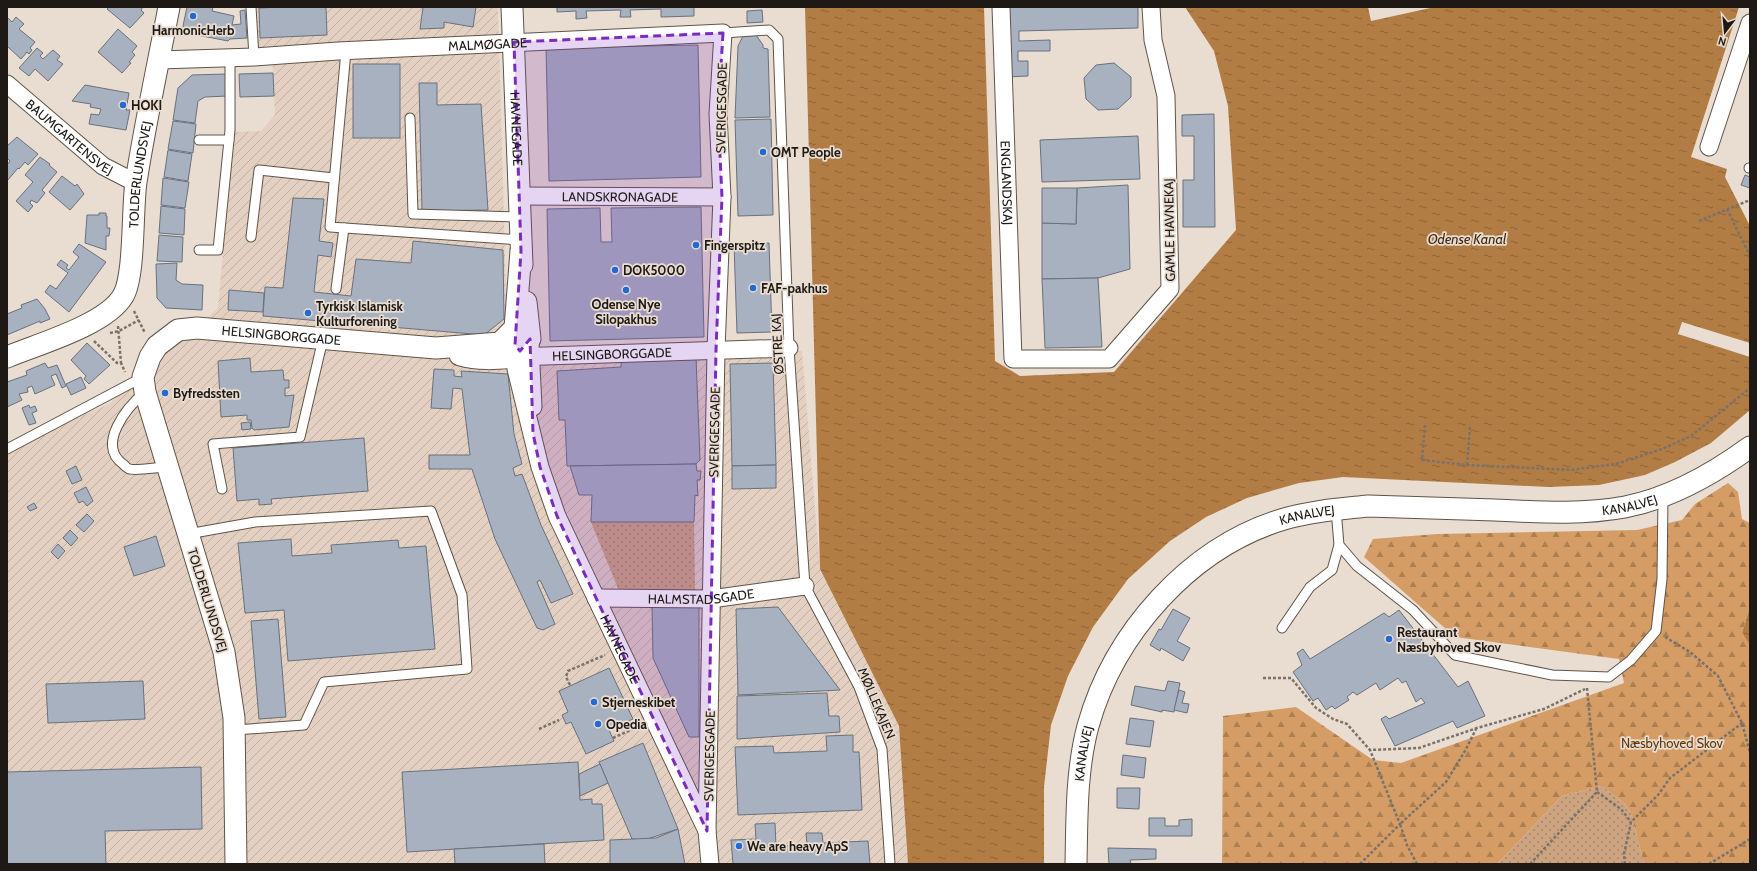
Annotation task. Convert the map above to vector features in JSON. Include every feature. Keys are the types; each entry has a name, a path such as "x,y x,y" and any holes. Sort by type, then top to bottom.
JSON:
{"street":[{"name":"TOLDERLUNDSVEJ","path":"124,296 130,271 136,183 169,7"},
{"name":"HAVNEGADE","path":"512,7 521,246 521,349 516,369 533,433 540,467 557,516 707,831 710,864"},
{"name":"ENGLANDSKAJ","path":"1001,7 1013,358"},
{"name":"GAMLE HAVNEKAJ","path":"1013,358 1110,359 1170,289 1166,96 1153,40 1151,7"},
{"path":"1709,147 1750,23"},
{"name":"MALMØGADE","path":"159,60 254,57 514,42 722,33"},
{"name":"SVERIGESGADE","path":"707,831 716,350 722,197 718,114 722,33"},
{"name":"BAUMGARTENSVEJ","path":"7,84 103,166 136,183"},
{"name":"LANDSKRONAGADE","path":"519,196 722,197"},
{"path":"7,357 97,320 113,308 124,296"},
{"name":"HELSINGBORGGADE","path":"148,338 178,330 197,328 436,348 471,358 498,359 521,349 716,350 789,348"},
{"path":"134,378 150,357 148,338"},
{"name":"TOLDERLUNDSVEJ","path":"134,378 167,467 224,652 234,718 236,864"},
{"name":"KANALVEJ","path":"1076,864 1077,797 1082,757 1088,726 1100,692 1109,673 1138,624 1162,595 1188,571 1215,552 1248,534 1283,519 1336,509 1368,506 1560,513 1620,508 1663,496 1693,483 1725,465 1750,447"},
{"name":"HALMSTADSGADE","path":"596,598 711,599 805,586"}],"lane":[{"path":"251,7 254,57"},
{"name":"ØSTRE KAJ","path":"722,33 769,30 778,39 789,348 805,586"},
{"path":"346,51 330,227 521,246"},
{"path":"199,250 218,250 229,140 230,58"},
{"path":"410,118 413,214 520,217"},
{"path":"199,140 229,140"},
{"path":"251,237 259,170 334,178"},
{"path":"336,289 344,228"},
{"path":"222,489 213,444 300,437 323,338"},
{"path":"7,449 134,378 134,401 114,431 111,448 117,460 131,470 167,467"},
{"path":"1339,545 1357,566 1413,610 1455,655 1552,675 1609,677 1631,660 1656,631 1662,580 1663,496"},
{"path":"1282,628 1310,587 1332,570 1339,545 1336,509"},
{"path":"188,534 255,522 431,511 462,595 467,669 324,682 304,725 234,730"},
{"name":"MØLLEKAJEN","path":"805,586 859,687 882,749 890,864"}],"path":[{"path":"1699,221 1750,200"},
{"path":"1727,209 1750,256"},
{"path":"124,296 148,338"},
{"path":"104,334 119,331 139,320"},
{"path":"119,331 121,363"},
{"path":"89,336 117,363 121,363 134,378"},
{"path":"1425,425 1422,460 1467,465 1571,470 1616,464 1662,449 1691,436 1750,388"},
{"path":"1467,465 1470,427"},
{"path":"1656,631 1690,652 1718,676 1742,723 1750,753"},
{"path":"570,685 566,677 568,671 621,649"},
{"path":"1370,750 1419,748 1477,728 1544,709 1609,677"},
{"path":"1263,678 1291,678 1316,708 1332,719 1348,724 1370,750 1407,845 1417,864"},
{"path":"1530,864 1597,792 1587,688"},
{"path":"539,729 559,720"},
{"path":"1625,864 1624,854 1632,822 1658,795 1674,774 1742,723"},
{"path":"1360,864 1400,824 1446,782 1477,728"},
{"path":"613,738 624,733"},
{"path":"1597,792 1621,809 1632,822"},
{"path":"1709,864 1750,839"}],"highlighted area":[{"path":"723,33 718,114 722,197 716,350 707,831 557,516 540,467 533,433 530,339 520,351 515,345 521,251 514,42"}],"shaded area":[{"path":"256,7 498,7 508,362 802,351 820,569 899,726 908,864 7,864 7,448 109,404 218,308 234,132 261,131 275,115 272,51 259,52"},
{"path":"591,522 694,522 695,590 619,591"},
{"path":"1602,786 1625,804 1631,813 1644,864 1497,864 1562,796"}],"green space":[{"name":"Næsbyhoved Skov","path":"1728,483 1738,492 1742,519 1750,523 1750,607 1742,633 1750,645 1750,864 1644,864 1631,813 1625,804 1602,786 1562,796 1497,864 1222,864 1223,716 1296,707 1373,760 1401,763 1624,683 1619,659 1455,637 1364,557 1373,539 1437,534 1637,530 1682,520 1695,504"}],"water":[{"name":"Odense Kanal","path":"805,7 984,7 995,361 1020,376 1114,372 1236,230 1228,106 1214,51 1185,7 1368,7 1371,21 1435,7 1739,7 1691,157 1727,169 1725,177 1750,226 1750,343 1682,322 1678,334 1750,357 1750,410 1711,443 1675,462 1645,475 1599,485 1548,487 1343,477 1299,483 1247,498 1206,517 1170,541 1128,579 1093,627 1068,676 1051,725 1044,787 1044,864 908,864 899,726 820,569"},
{"path":"1750,607 1750,645 1742,633"}],"building":[{"path":"109,7 143,7 141,10 144,13 130,28 107,9"},
{"path":"187,7 213,7 212,11 234,16 232,25 241,24 240,11 245,10 247,38 230,39 228,41 187,33 183,26"},
{"path":"326,7 327,35 260,38 259,8"},
{"path":"423,7 476,7 473,27 444,22 444,28 420,29"},
{"path":"557,7 694,7 694,16 661,17 661,9 630,10 631,17 620,17 621,10 586,11 587,18 576,19 576,11 557,12"},
{"path":"1004,7 1138,7 1138,28 1019,31 1019,41 1050,40 1050,51 1018,51 1018,61 1028,61 1028,76 1005,77"},
{"path":"762,10 763,22 747,23 747,11"},
{"path":"7,17 12,22 16,17 24,24 19,29 35,42 30,48 32,50 29,54 27,52 21,59 7,46"},
{"path":"118,29 137,46 132,52 135,55 129,62 131,63 122,73 98,52"},
{"path":"756,35 763,45 763,48 768,49 770,117 735,118 738,46 743,36"},
{"path":"698,45 701,177 549,181 546,48"},
{"path":"37,48 43,53 40,56 43,59 53,50 60,56 57,60 63,64 48,81 35,69 29,76 19,68"},
{"path":"1114,63 1131,77 1131,97 1118,109 1098,110 1086,99 1084,78 1096,65"},
{"path":"353,64 400,64 400,138 353,138"},
{"path":"273,73 274,96 240,97 239,74"},
{"path":"227,74 228,96 205,97 198,101 195,123 173,120 178,88 192,75"},
{"path":"419,83 437,83 437,105 481,104 488,210 422,211"},
{"path":"85,85 129,93 126,110 130,110 126,130 89,124 91,114 99,115 101,109 90,107 91,104 72,101"},
{"path":"1214,114 1215,227 1183,227 1183,180 1194,180 1194,136 1182,136 1182,115"},
{"path":"771,119 773,215 738,216 735,120"},
{"path":"173,121 196,124 193,153 168,149"},
{"path":"1138,136 1140,179 1042,182 1040,140"},
{"path":"17,137 38,154 28,165 25,162 19,169 18,168 7,181 7,165 10,161 7,158 7,146"},
{"path":"168,150 192,154 188,181 164,177"},
{"path":"40,157 50,164 49,165 57,172 42,190 45,193 37,203 31,200 30,203 33,206 28,212 16,201 33,182 25,175"},
{"path":"1745,175 1750,177 1750,188 1741,185"},
{"path":"62,176 75,186 77,184 84,194 70,210 49,192"},
{"path":"163,178 189,182 185,208 161,205"},
{"path":"1128,185 1130,269 1098,278 1042,279 1042,223 1076,224 1077,188"},
{"path":"1042,188 1077,188 1076,224 1042,223"},
{"path":"293,198 324,199 319,241 333,243 331,257 318,255 314,292 351,296 356,259 411,263 413,241 503,250 504,319 484,335 263,316 265,287 283,288"},
{"path":"161,206 185,209 184,235 159,233"},
{"name":"Odense Nye Silopakhus","path":"701,207 704,337 550,341 547,209 600,208 601,242 612,242 611,208"},
{"path":"99,213 106,213 107,228 110,228 109,236 106,236 106,250 85,243 87,215 99,215"},
{"path":"159,235 183,237 182,262 157,261"},
{"name":"FAF-pakhus","path":"769,243 772,332 737,333 734,244"},
{"path":"79,244 106,262 69,312 45,292 50,285 56,289 68,273 57,265 61,260 68,265 66,268 69,270 79,257 73,252"},
{"path":"177,263 176,280 182,284 203,285 202,310 166,308 157,298 156,264"},
{"path":"1098,278 1102,347 1045,348 1042,279"},
{"path":"229,290 264,293 263,312 228,310"},
{"path":"37,299 45,309 50,319 40,323 40,321 7,335 7,314 22,308 21,305"},
{"path":"87,343 110,365 89,384 84,379 86,376 71,360"},
{"path":"696,357 700,460 696,464 567,466 565,420 559,420 557,371 621,367 621,359"},
{"path":"250,358 251,372 283,370 284,380 289,380 289,388 285,388 285,396 294,395 289,427 254,430 252,428 251,420 247,420 247,415 221,417 218,361"},
{"path":"45,363 48,368 57,365 66,386 62,388 56,374 51,376 55,385 35,394 32,386 27,388 28,392 19,394 22,400 7,407 7,382 27,375 26,371"},
{"path":"773,363 776,465 732,466 730,364"},
{"path":"434,369 454,370 454,376 462,377 461,371 508,374 514,434 522,464 513,468 515,476 522,474 541,525 573,594 551,603 540,580 537,582 555,624 543,630 537,628 495,539 472,469 429,469 429,455 470,455 462,389 453,388 451,409 431,408"},
{"path":"81,377 86,388 71,395 66,384"},
{"path":"29,405 30,408 35,406 37,411 32,413 36,423 29,425 22,408"},
{"path":"250,422 251,429 242,430 241,423"},
{"path":"364,438 368,491 271,499 272,504 259,505 259,499 237,501 233,448"},
{"path":"696,464 697,471 701,471 700,480 697,480 698,496 695,495 694,522 591,522 592,495 579,495 570,466"},
{"path":"776,465 776,488 732,489 732,466"},
{"path":"76,466 82,480 72,484 66,471"},
{"path":"86,487 93,501 87,506 83,501 79,503 74,493"},
{"path":"34,503 37,508 30,511 27,507"},
{"path":"87,514 94,521 84,532 76,525"},
{"path":"70,530 78,538 71,546 63,538"},
{"path":"156,536 165,566 134,576 124,547"},
{"path":"291,539 292,556 332,553 331,545 398,540 399,548 426,546 435,649 288,661 284,610 245,613 238,543"},
{"path":"58,544 65,551 58,559 51,552"},
{"path":"652,607 699,607 699,737 689,737 653,658"},
{"path":"778,607 840,690 738,695 736,609"},
{"path":"1173,609 1190,618 1177,641 1190,648 1183,661 1161,648 1160,651 1150,645"},
{"path":"1399,610 1458,687 1468,681 1485,716 1457,728 1453,721 1395,746 1381,719 1386,716 1389,719 1425,703 1421,698 1416,702 1406,681 1402,683 1398,678 1380,690 1376,683 1357,695 1353,692 1347,697 1349,700 1335,709 1332,706 1326,710 1318,698 1313,701 1293,672 1302,665 1297,653 1303,649 1310,659 1384,613 1389,617"},
{"path":"278,619 286,717 259,719 251,621"},
{"name":"Stjerneskibet","path":"609,668 633,719 609,730 614,741 586,754 571,722 566,724 562,715 568,712 559,691"},
{"path":"143,681 145,719 48,723 46,684"},
{"path":"1168,681 1180,683 1174,712 1162,710 1162,712 1131,705 1135,686 1165,691"},
{"path":"1179,690 1185,692 1182,703 1189,704 1187,713 1174,710"},
{"path":"827,693 829,716 839,716 840,732 737,739 737,696"},
{"path":"1130,718 1154,721 1150,747 1126,744"},
{"path":"853,735 853,752 859,752 862,810 738,815 735,747 773,746 774,753 827,751 826,736"},
{"path":"643,743 678,829 644,840 632,839 599,762"},
{"path":"1123,755 1146,758 1144,778 1121,775"},
{"path":"578,762 580,800 592,799 592,804 602,804 604,840 407,852 402,772"},
{"path":"600,764 608,783 580,796 579,774"},
{"path":"201,767 202,829 105,831 106,864 7,864 7,772"},
{"path":"1117,788 1140,788 1139,809 1117,808"},
{"path":"1149,818 1165,818 1165,826 1179,826 1179,820 1192,819 1192,836 1149,836"},
{"path":"775,823 776,846 807,845 806,833 822,833 823,843 868,841 870,864 733,864 731,840 756,839 755,824"},
{"path":"678,829 685,864 610,864 610,840 656,838"},
{"path":"544,844 545,864 455,864 454,849"},
{"path":"1108,848 1156,849 1156,859 1130,860 1131,864 1109,864"}],"place":[{"name":"HarmonicHerb","path":"193,16"},
{"name":"HOKI","path":"123,105"},
{"name":"OMT People","path":"763,152"},
{"name":"Fingerspitz","path":"696,245"},
{"name":"DOK5000","path":"615,270"},
{"name":"FAF-pakhus","path":"753,288"},
{"name":"Odense Nye Silopakhus","path":"626,290"},
{"name":"Tyrkisk Islamisk Kulturforening","path":"308,313"},
{"name":"Byfredssten","path":"165,393"},
{"name":"Restaurant Næsbyhoved Skov","path":"1389,639"},
{"name":"Stjerneskibet","path":"594,702"},
{"name":"Opedia","path":"598,724"},
{"name":"We are heavy ApS","path":"739,846"}]}
